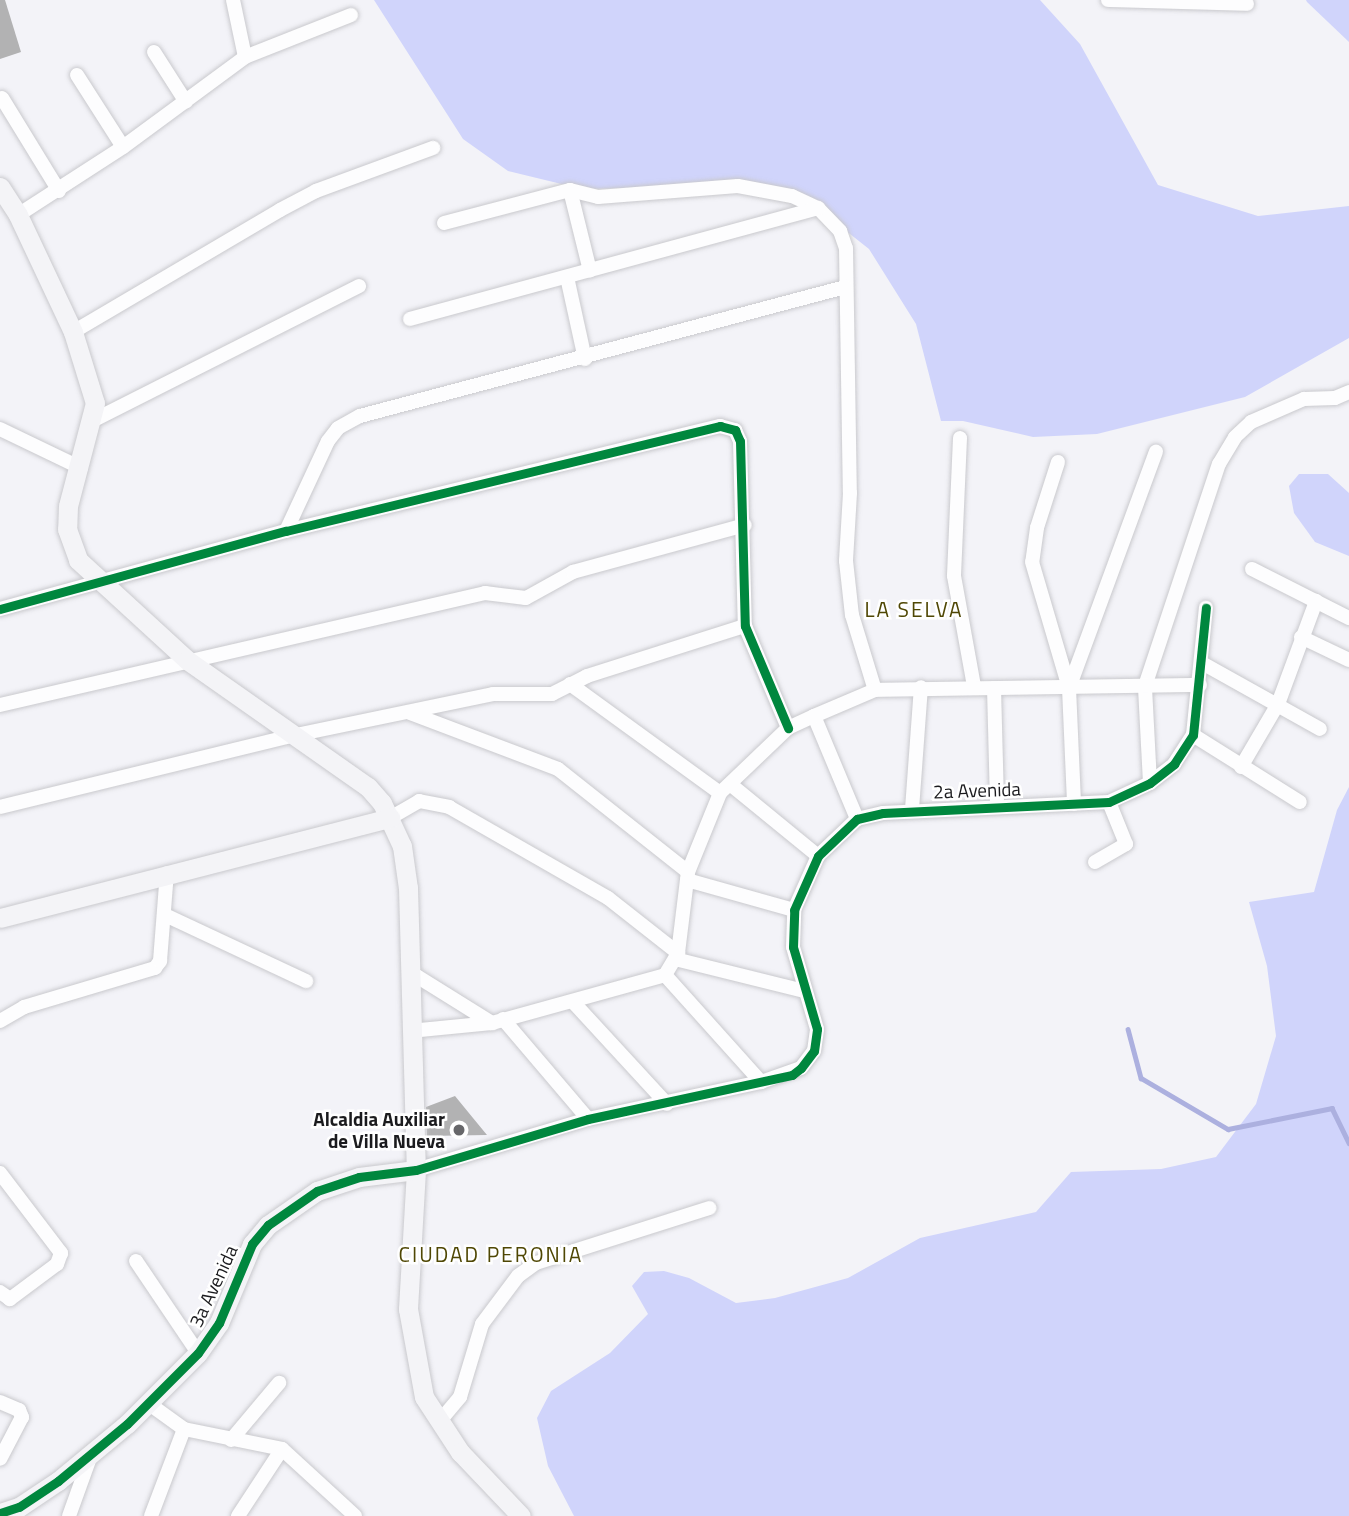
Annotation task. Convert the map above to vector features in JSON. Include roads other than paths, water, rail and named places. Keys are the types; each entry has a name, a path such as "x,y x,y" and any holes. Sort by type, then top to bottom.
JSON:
{"main road":[{"path":"0,187 18,215 73,332 94,403 94,421 82,468 68,506 67,529 78,560 187,660 291,736 368,787 390,818 402,846 408,888 416,1170 408,1309 424,1397 460,1452 521,1516"},
{"path":"0,918 167,873 390,818"},
{"name":"3a Avenida","path":"0,1513 20,1511 92,1454 148,1404 198,1353 219,1323 252,1244 268,1225 317,1191 359,1177 416,1170"}],"street":[{"path":"233,0 245,57"},
{"path":"1108,0 1247,4"},
{"path":"18,215 59,191 123,147 245,57 351,15"},
{"path":"154,52 186,102"},
{"path":"77,75 123,147"},
{"path":"2,98 59,191"},
{"path":"73,332 279,209 316,191 433,148"},
{"path":"444,223 570,191 598,197 738,186 792,196 818,208 840,231 846,248 850,493 846,561 852,615 875,690"},
{"path":"570,191 590,271"},
{"path":"410,319 818,208"},
{"path":"568,277 585,359"},
{"path":"94,421 359,286"},
{"path":"286,531 338,428 360,416 585,359 845,287"},
{"path":"1150,783 1144,686 1219,464 1235,437 1251,422 1304,399 1335,398 1349,392"},
{"path":"1335,398 1349,405"},
{"path":"0,609 104,583 286,531 720,426 735,430 740,441 745,526 745,626 788,728"},
{"path":"0,429 82,468"},
{"path":"960,438 954,576 974,686"},
{"path":"1069,688 1156,452"},
{"path":"1058,462 1037,528 1032,562 1069,688 1074,804"},
{"path":"0,705 485,593 526,598 573,572 745,526"},
{"path":"1252,569 1349,618"},
{"path":"1241,767 1278,704 1316,601"},
{"name":"2a Avenida","path":"857,819 912,809 1109,802 1150,783 1174,764 1193,735 1206,608"},
{"path":"0,807 291,736 493,694 552,694 570,684 745,626"},
{"path":"1301,637 1349,660"},
{"path":"1202,663 1320,729"},
{"path":"570,684 818,856"},
{"path":"410,1031 498,1021 574,1003 665,975 677,956 688,876 725,789 788,728 814,716 875,690 974,686 1069,688 1200,685"},
{"path":"912,809 921,687"},
{"path":"994,688 997,806"},
{"path":"410,713 558,769 688,876 794,910"},
{"path":"416,1170 589,1119 792,1075 814,1051 817,1029 793,947 794,910 818,856 857,819 814,716"},
{"path":"1193,735 1300,802"},
{"path":"390,818 419,801 461,813 608,898 677,956 804,990"},
{"path":"1095,862 1126,844 1109,802"},
{"path":"0,1021 24,1007 153,969 160,961 167,873"},
{"path":"165,915 306,981"},
{"path":"410,972 498,1021 589,1119"},
{"path":"665,975 761,1082"},
{"path":"574,1003 667,1104"},
{"path":"0,1173 61,1254 57,1264 10,1299 0,1292"},
{"path":"439,1422 460,1397 482,1324 518,1276 536,1263 709,1208"},
{"path":"136,1261 198,1353"},
{"path":"231,1440 279,1383"},
{"path":"0,1402 19,1410 22,1417 0,1459"},
{"path":"148,1404 184,1429 282,1449 337,1510 355,1516"},
{"path":"151,1516 184,1429"},
{"path":"238,1516 282,1449"},
{"path":"69,1516 92,1454"}],"waterway":[{"path":"1128,1029 1141,1078 1228,1129 1332,1108 1349,1143"}],"place":[{"name":"Alcaldia Auxiliar de Villa Nueva","path":"459,1130"}],"district":[{"name":"LA SELVA","path":"914,609"},
{"name":"CIUDAD PERONIA","path":"491,1254"}]}
